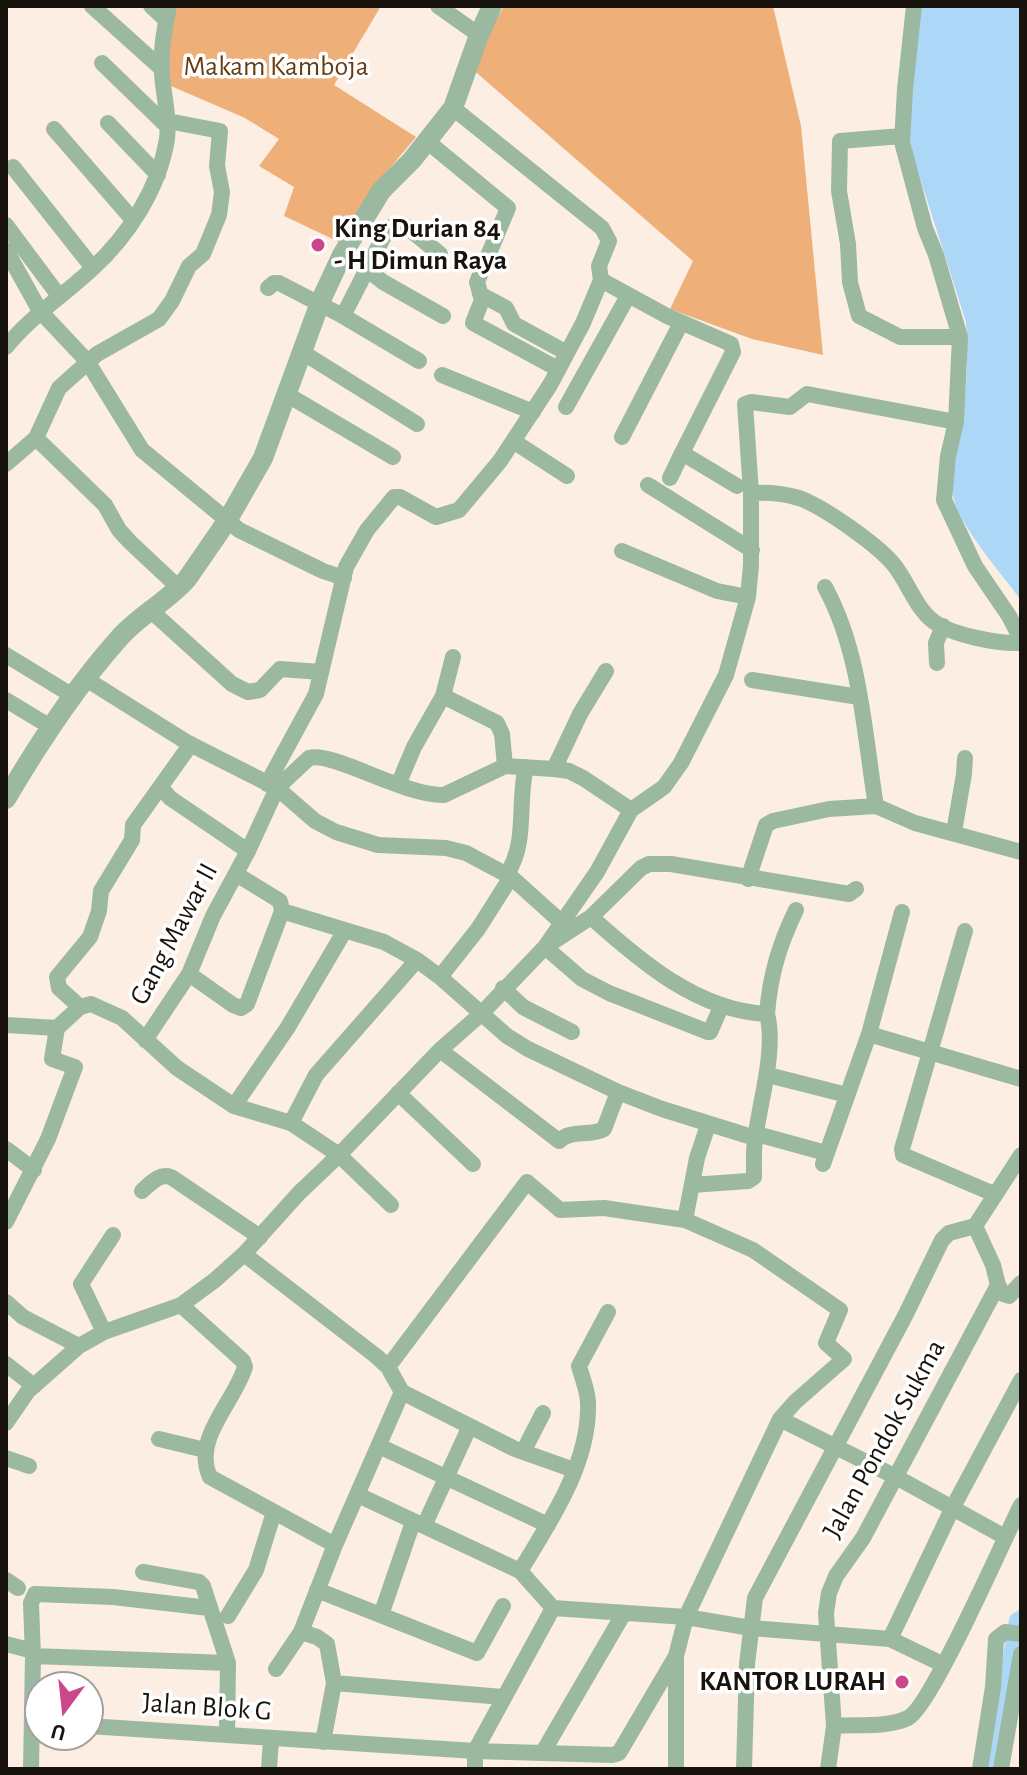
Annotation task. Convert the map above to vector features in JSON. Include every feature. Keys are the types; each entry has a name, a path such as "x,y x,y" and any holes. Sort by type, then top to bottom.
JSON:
{"street":[{"path":"92,6 161,68"},
{"path":"8,338 111,250 133,220 158,175 168,124 161,68 168,13 151,6"},
{"path":"438,6 479,35"},
{"path":"6,799 49,726 86,679 121,636 149,609 179,588 227,521 263,458 320,304 361,220 381,191 428,142 453,108 492,6"},
{"path":"682,453 744,489 801,499 848,527 887,557 925,613 943,626 1000,643 1021,641 1002,604 975,566 944,500 948,456 956,422 960,337 913,187 902,136 914,6"},
{"path":"6,464 36,438 54,393 87,361 159,319 172,301 189,266 203,254 219,215 222,192 217,166 220,131 168,124 102,63"},
{"path":"453,108 602,228 609,241 599,266 601,280 567,353 513,441 567,476"},
{"path":"108,123 158,175"},
{"path":"54,129 133,220"},
{"path":"902,136 840,141 838,184 848,244 850,282 859,316 900,337 960,337"},
{"path":"428,142 508,208 477,282 482,300 473,321 475,325 558,369"},
{"path":"13,167 93,268"},
{"path":"343,316 386,232 395,224 404,225 440,254"},
{"path":"6,225 59,296"},
{"path":"6,250 40,311 87,361 142,450 239,530 344,578"},
{"path":"368,270 443,316"},
{"path":"601,280 681,323 731,344 733,352 670,478"},
{"path":"268,288 279,283 419,361"},
{"path":"480,294 506,308 514,324 567,353"},
{"path":"566,407 628,296"},
{"path":"622,437 681,323"},
{"path":"302,352 417,424"},
{"path":"442,375 533,412"},
{"path":"286,394 393,457"},
{"path":"545,947 597,872 631,810 664,787 681,763 726,675 748,597 752,550 744,489 745,404 790,407 807,394 956,422"},
{"path":"36,438 105,505 124,536 179,588"},
{"name":"Gang Mawar II","path":"145,1040 189,974 213,916 248,851 272,786 316,694 344,578 354,550 393,498 400,497 436,517 455,512 513,441"},
{"path":"648,485 752,550"},
{"path":"622,551 717,591 748,597"},
{"path":"825,587 846,634 876,806"},
{"path":"149,609 232,684 248,692 260,690 280,669 321,672"},
{"path":"937,663 936,643 943,626"},
{"path":"6,655 73,696"},
{"path":"398,785 414,747 443,696 453,657"},
{"path":"554,769 580,714 606,671"},
{"path":"86,679 191,744 272,786 315,821 347,837 378,845 446,848 466,853 509,876 561,922"},
{"path":"752,680 859,697"},
{"path":"443,696 497,723 502,734 505,766"},
{"path":"6,700 49,726"},
{"path":"80,1007 59,988 57,977 90,937 99,911 101,891 132,840 133,825 191,744"},
{"path":"272,786 309,758 318,756 423,793 444,795 505,766 526,767 569,771 631,810"},
{"path":"954,832 965,758"},
{"path":"440,977 478,929 515,862 520,848 520,797 526,767"},
{"path":"161,787 170,798 248,851"},
{"path":"748,879 766,825 829,809 876,806 915,823 1021,852"},
{"path":"6,1423 34,1386 79,1346 104,1332 181,1305 215,1280 545,947 591,917 641,868 649,864 671,864 849,894 856,889"},
{"path":"189,974 233,1005 241,1008 247,1004 282,911 280,901 236,874"},
{"path":"692,1185 748,1181 754,1177 766,1077 769,981 779,946 796,910"},
{"path":"282,911 384,942 440,977 517,1043 618,1092 708,1125 759,1137 825,1159 869,1034 902,912"},
{"path":"591,917 677,984 721,1007 767,1014"},
{"path":"965,931 904,1138 903,1155 994,1194"},
{"path":"234,1106 288,1027 344,932"},
{"path":"545,947 578,975 609,993 708,1032 721,1007"},
{"path":"291,1123 316,1075 417,960"},
{"path":"503,988 523,1007 572,1032"},
{"path":"6,1222 34,1170 75,1067 52,1059 57,1028 80,1007 91,1004 122,1018 177,1068 234,1106 291,1123 339,1155 391,1205"},
{"path":"6,1025 57,1028"},
{"path":"869,1034 1021,1079"},
{"path":"440,1050 559,1141 567,1135 594,1134 604,1129 618,1092"},
{"path":"772,1076 847,1095"},
{"path":"398,1093 473,1164"},
{"path":"685,1220 708,1125"},
{"path":"6,1149 34,1170"},
{"path":"744,1769 747,1664 755,1598 837,1447 942,1240 949,1233 975,1226 1021,1155"},
{"path":"142,1191 158,1177 171,1177 260,1237"},
{"path":"388,1367 527,1182 560,1210 604,1208 685,1220 753,1250 840,1310 826,1343 844,1359 780,1419 686,1617 676,1656 676,1769"},
{"path":"975,1226 1005,1296 1019,1291"},
{"path":"104,1332 81,1284 113,1235"},
{"path":"244,1254 388,1367 402,1392 469,1428 574,1470"},
{"name":"Jalan Pondok Sukma","path":"828,1769 834,1726 826,1613 829,1593 836,1576 863,1538 998,1285"},
{"path":"6,1302 23,1317 79,1346"},
{"path":"181,1305 243,1361 245,1367 205,1450 205,1466 210,1477 335,1545"},
{"path":"520,1571 548,1525 574,1470 588,1417 588,1399 579,1366 608,1312"},
{"path":"6,1364 34,1386"},
{"path":"890,1639 953,1507 1021,1380"},
{"path":"276,1669 301,1632 335,1545 402,1392"},
{"path":"523,1452 543,1413"},
{"path":"780,1419 896,1477 1005,1537"},
{"path":"381,1615 419,1524 446,1478 469,1428"},
{"path":"159,1439 205,1450"},
{"path":"379,1446 548,1525"},
{"path":"6,1458 29,1466"},
{"path":"358,1495 520,1571 553,1608 686,1617 751,1628 890,1639 944,1665"},
{"path":"834,1726 893,1723 916,1713 944,1665 1021,1505"},
{"path":"228,1616 256,1570 274,1512"},
{"path":"143,1572 201,1584 228,1663 227,1734"},
{"path":"317,1590 381,1615 475,1659 503,1606"},
{"path":"34,1671 31,1603 39,1593 113,1597 209,1608"},
{"path":"475,1769 475,1751 553,1608"},
{"path":"543,1752 624,1613"},
{"path":"301,1632 327,1644 334,1683 323,1742"},
{"path":"980,1769 993,1687 996,1639 1015,1633"},
{"path":"6,1644 33,1654 228,1663"},
{"path":"1001,1769 1021,1654"},
{"name":"Jalan Blok G","path":"104,1727 475,1751 612,1755 619,1753 676,1656"},
{"path":"334,1683 503,1697"},
{"path":"269,1769 271,1738"}],"green space":[{"name":"Makam Kamboja","path":"175,6 381,6 334,85 416,137 369,193 339,242 284,216 294,187 259,166 279,139 245,118 171,86 166,63"},
{"path":"504,6 773,6 801,126 823,355 752,339 670,309 693,261 470,67"}],"water":[{"path":"918,6 1021,6 1021,600 972,535 953,496 953,466 965,393 966,322 913,156 908,128"}],"waterway":[{"path":"991,1769 1016,1620 1021,1617"}],"place":[{"name":"King Durian 84 - H Dimun Raya","path":"318,245"},
{"name":"KANTOR LURAH","path":"902,1682"}]}
